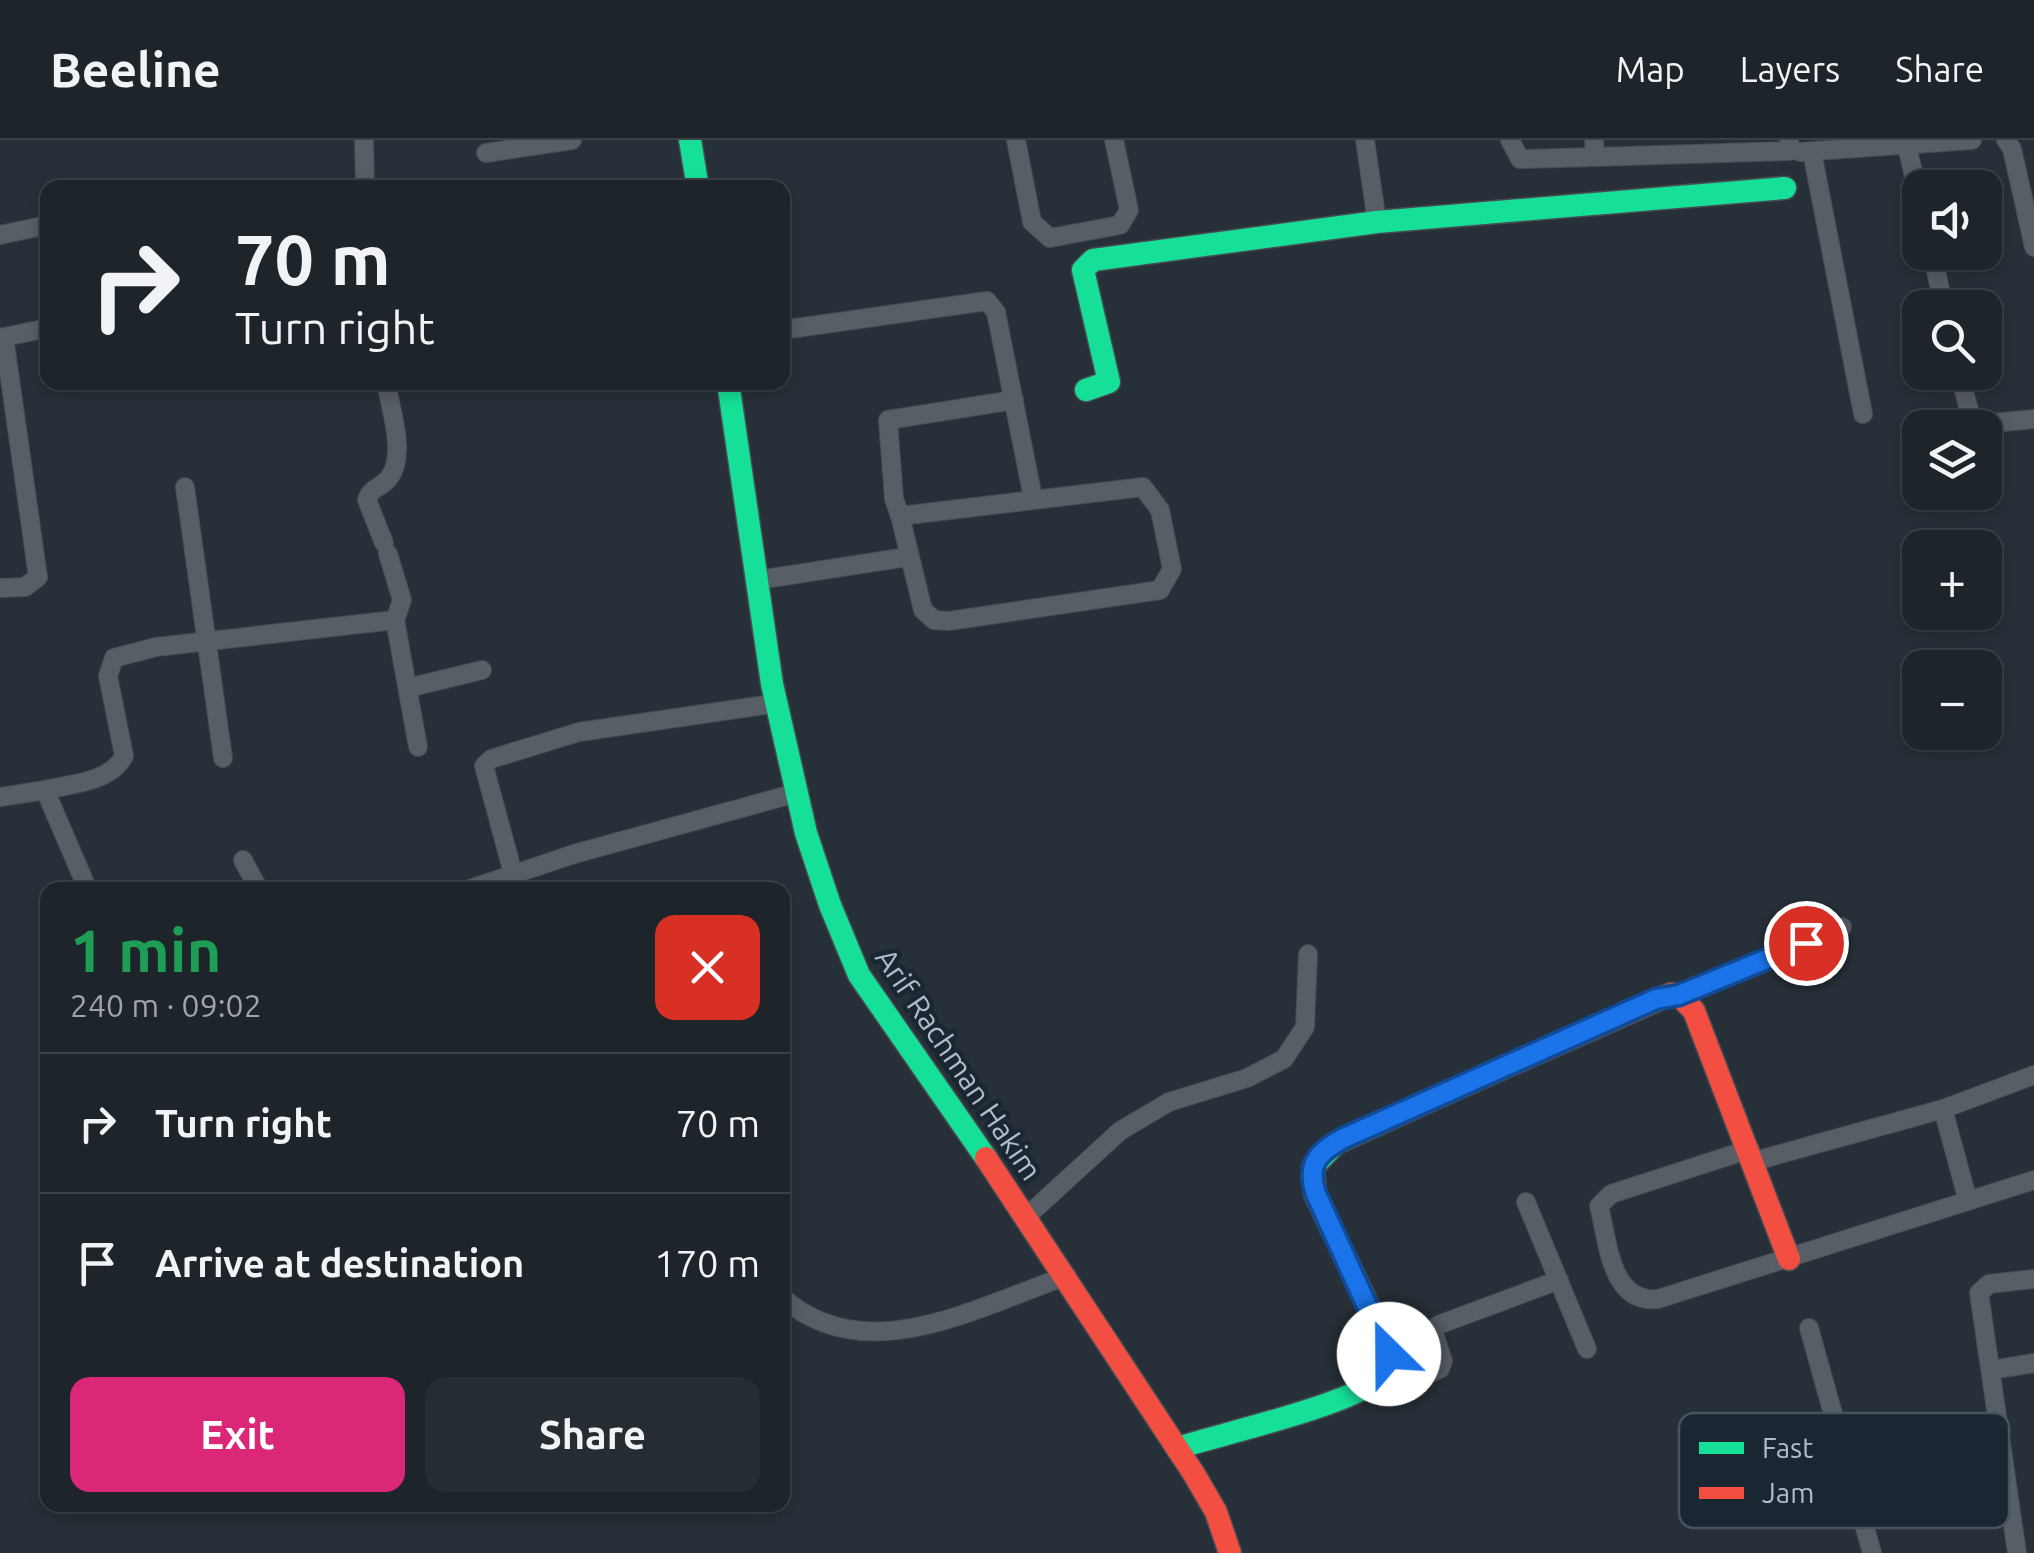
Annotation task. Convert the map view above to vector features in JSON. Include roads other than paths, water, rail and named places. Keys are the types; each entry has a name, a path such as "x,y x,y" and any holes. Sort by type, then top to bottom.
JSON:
{"street":[{"path":"364,140 365,180"},
{"path":"486,153 572,140"},
{"path":"690,140 697,180"},
{"path":"1016,140 1032,222 1050,238 1120,225 1126,219 1114,140"},
{"path":"1365,140 1376,222"},
{"path":"1510,140 1520,159 1594,148 1789,146 1812,152 1972,140"},
{"path":"2006,140 2012,149 2034,248"},
{"path":"1907,146 1913,170"},
{"path":"1812,152 1863,414"},
{"path":"1086,390 1109,382 1083,270 1089,262 1376,222 1786,188"},
{"path":"0,235 40,226"},
{"path":"790,329 987,301 996,312 1033,498"},
{"path":"0,588 24,588 38,578 2,337 40,330"},
{"path":"387,390 396,458 389,478 369,492 366,500 402,600 395,620 418,747"},
{"name":"Arif Rachman Hakim","path":"729,390 778,703 796,793 816,872 859,975 1067,1276 1177,1448 1226,1536 1230,1553"},
{"path":"1964,390 1973,425 2034,419"},
{"path":"900,516 1125,488 1149,490 1160,510 1172,569 1168,582 1148,592 934,620 920,605 894,500 888,420 1014,400"},
{"path":"185,487 224,758"},
{"path":"758,580 907,556"},
{"path":"0,797 100,778 120,766 124,756 108,676 114,658 138,650 395,620"},
{"path":"408,688 482,670"},
{"path":"514,877 484,766 491,760 579,732 778,703"},
{"path":"45,790 85,882"},
{"path":"499,882 574,854 796,793"},
{"path":"243,860 255,882"},
{"path":"1381,1380 1389,1354 1316,1194 1310,1176 1318,1156 1344,1138 1621,1014 1671,994 1679,995 1842,928"},
{"path":"1025,1218 1120,1131 1169,1102 1218,1089 1284,1059 1305,1027 1308,954"},
{"path":"1679,995 1694,1012 1753,1155 1789,1259"},
{"path":"2034,1075 1943,1110 1611,1194 1599,1206 1617,1277 1642,1300 1658,1299 1789,1259 2034,1180"},
{"path":"1943,1110 1968,1201"},
{"path":"1526,1202 1587,1348"},
{"path":"790,1302 818,1324 874,1334 907,1331 1067,1276"},
{"path":"1997,1413 1980,1290 1989,1284 2034,1279"},
{"path":"1177,1448 1355,1393 1381,1380 1409,1381 1440,1369 1444,1361 1433,1331 1438,1325 1559,1280"},
{"path":"1809,1328 1833,1413"},
{"path":"1991,1370 2034,1363"},
{"path":"2009,1497 2017,1553"},
{"path":"1865,1528 1872,1553"}]}
